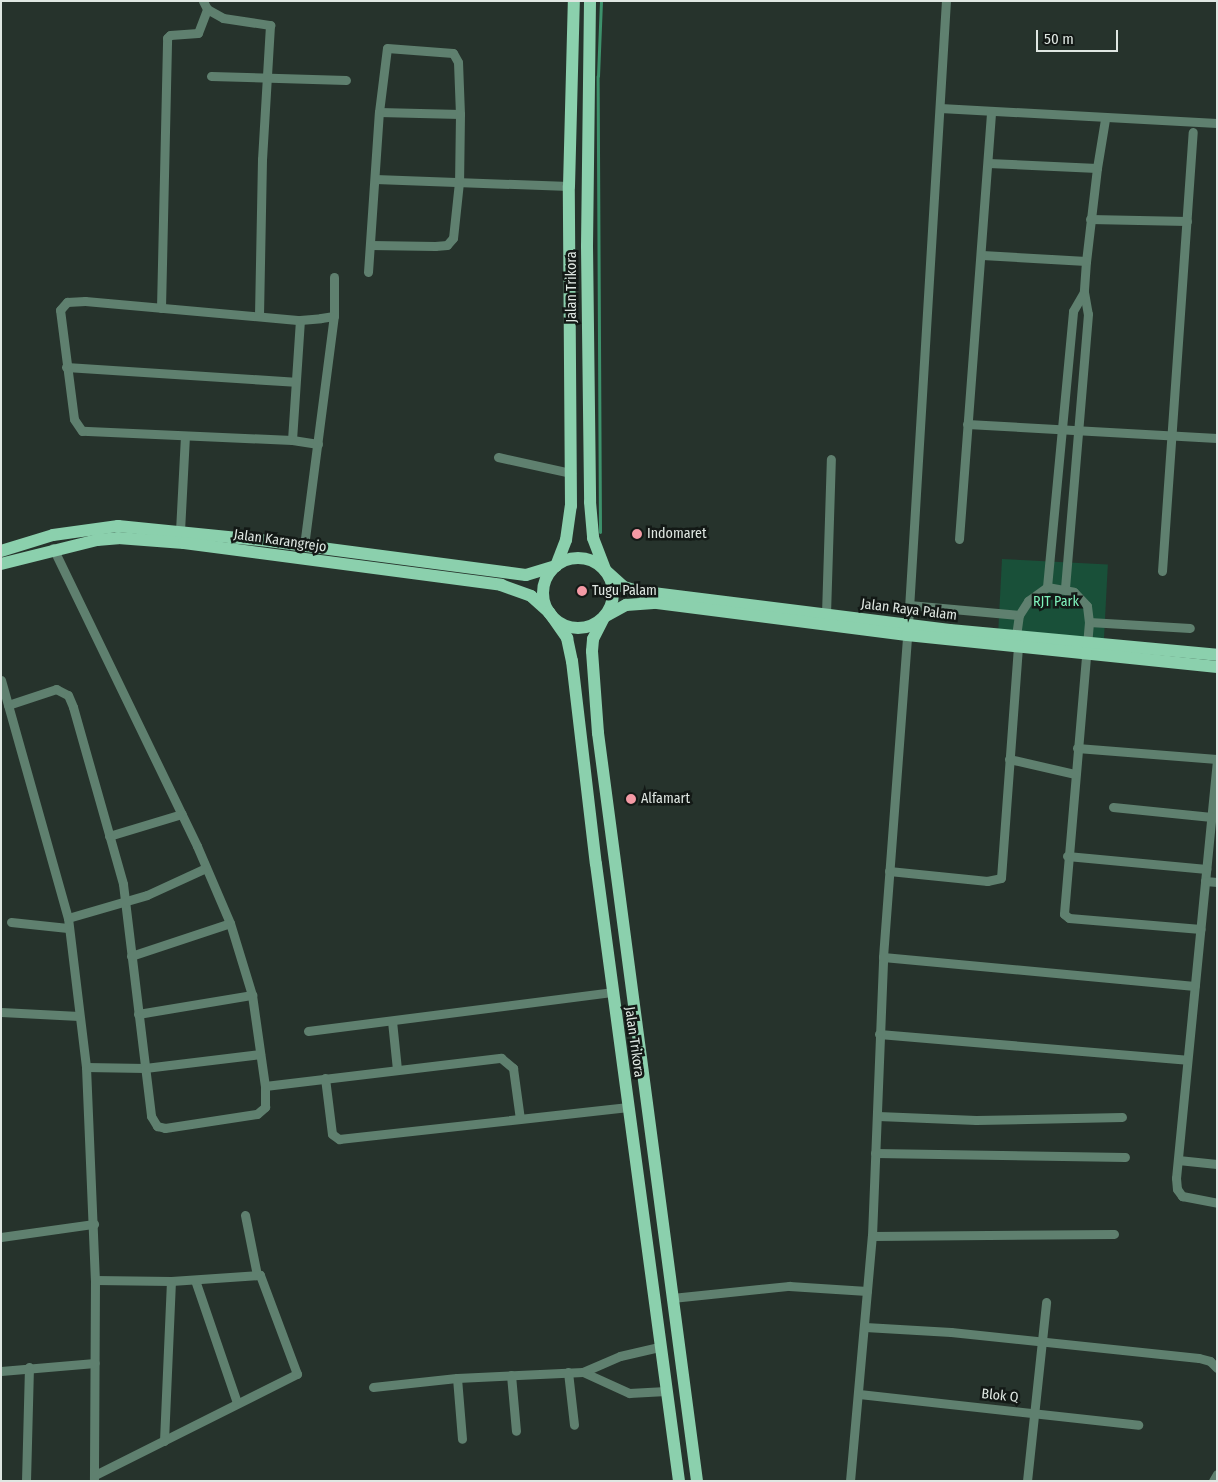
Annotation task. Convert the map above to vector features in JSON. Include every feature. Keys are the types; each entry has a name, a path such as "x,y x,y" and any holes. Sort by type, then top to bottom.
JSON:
{"main road":[{"name":"Jalan Trikora","path":"556,566 570,523 569,186 574,1"},
{"name":"Jalan Trikora","path":"590,1 587,256 590,502 594,538 605,570"},
{"name":"Jalan Karangrejo","path":"1,551 53,536 108,526 180,531 526,575 556,566"},
{"name":"Jalan Karangrejo","path":"1,564 53,548 118,538 184,543 501,585 531,596 549,612"},
{"path":"587,559 605,570 611,579 613,599 604,617 596,624 575,628 560,623 549,612 543,593 547,578 556,566 566,560 587,559"},
{"name":"Jalan Raya Palam","path":"605,570 624,587 638,591 826,614 907,630"},
{"name":"Jalan Raya Palam","path":"604,617 626,605 657,603 1017,641 1217,655"},
{"name":"Jalan Trikora","path":"549,612 567,638 572,661 612,992 659,1347 679,1481"},
{"name":"Jalan Trikora","path":"604,617 593,638 592,650 598,733 697,1481"},
{"name":"Jalan Raya Palam","path":"1087,647 1217,667"},
{"path":"669,1415 678,1416 687,1410"},
{"path":"675,1456 681,1448 692,1449"}],"street":[{"path":"850,1481 872,1236 883,957 907,630 946,1"},
{"path":"161,308 167,38 170,35 198,33 205,5 223,18 270,25 259,315"},
{"path":"368,272 379,112 387,48 453,53 458,62 460,114 459,182 456,226 450,243 435,246 371,245"},
{"path":"211,76 346,80"},
{"path":"940,108 1105,119 1217,123"},
{"path":"379,112 460,114"},
{"path":"959,540 982,255 991,112"},
{"path":"1065,588 1088,314 1084,292 1086,261 1090,219 1105,119"},
{"path":"1162,571 1193,132"},
{"path":"988,163 1097,168"},
{"path":"375,179 569,186"},
{"path":"1090,219 1187,222"},
{"path":"982,255 1086,261"},
{"path":"304,546 334,316 334,277"},
{"path":"1047,587 1060,429 1074,311 1084,292"},
{"path":"318,444 292,440 185,437 82,431 75,424 60,318 64,303 85,301 300,320 334,316"},
{"path":"292,440 300,320"},
{"path":"66,366 295,382"},
{"path":"967,424 1217,438"},
{"path":"180,531 185,437"},
{"path":"498,457 571,474"},
{"path":"826,614 831,459"},
{"path":"8,705 56,689 68,695 109,836 125,902 151,1116 157,1126 165,1128 257,1114 265,1107 265,1086 252,995 230,923 182,814 53,548"},
{"path":"889,871 987,881 1001,878 1019,615 1034,594 1047,587 1065,588 1083,599 1089,622 1067,856 1066,916 1200,929"},
{"path":"908,605 1019,615"},
{"path":"1089,622 1190,628"},
{"path":"1,680 68,923 86,1067 94,1224 94,1478 237,1403 297,1374 262,1278 257,1275 171,1281 95,1280"},
{"path":"1077,748 1217,759 1187,1060 1177,1190 1182,1196 1217,1203"},
{"path":"1009,759 1075,774"},
{"path":"1113,807 1211,816"},
{"path":"109,836 182,814"},
{"path":"1067,856 1206,869"},
{"path":"11,922 68,923 125,902 206,868"},
{"path":"1205,881 1217,882"},
{"path":"131,956 230,923"},
{"path":"883,957 1195,986"},
{"path":"308,1031 612,992"},
{"path":"138,1014 252,995"},
{"path":"1,1012 79,1016"},
{"path":"392,1021 397,1069"},
{"path":"879,1034 1187,1060"},
{"path":"86,1067 145,1068 260,1054"},
{"path":"265,1086 397,1069 506,1059 513,1068 520,1119"},
{"path":"325,1078 332,1134 339,1139 628,1107"},
{"path":"878,1116 976,1120 1122,1117"},
{"path":"875,1153 1124,1157"},
{"path":"1178,1160 1217,1164"},
{"path":"245,1215 257,1275"},
{"path":"1,1237 94,1224"},
{"path":"872,1236 1114,1234"},
{"path":"195,1280 237,1403"},
{"path":"164,1441 171,1281"},
{"path":"672,1298 789,1286 866,1291"},
{"path":"1028,1481 1046,1302"},
{"path":"865,1327 1043,1340 1198,1358 1217,1368"},
{"path":"373,1387 457,1378 583,1372 620,1356 659,1347"},
{"path":"1,1371 29,1367 95,1363"},
{"path":"26,1481 29,1367"},
{"path":"568,1372 574,1426"},
{"path":"583,1372 629,1393 666,1391"},
{"path":"511,1375 516,1431"},
{"path":"457,1378 462,1439"},
{"name":"Blok Q","path":"859,1394 1138,1425"},
{"path":"1214,1481 1217,1474"}],"green space":[{"name":"RJT Park","path":"1002,559 1108,565 1104,641 998,636"}],"waterway":[{"path":"600,532 598,76 601,1"}],"place":[{"name":"Indomaret","path":"637,534"},
{"name":"Tugu Palam","path":"582,591"},
{"name":"Alfamart","path":"631,799"}]}
